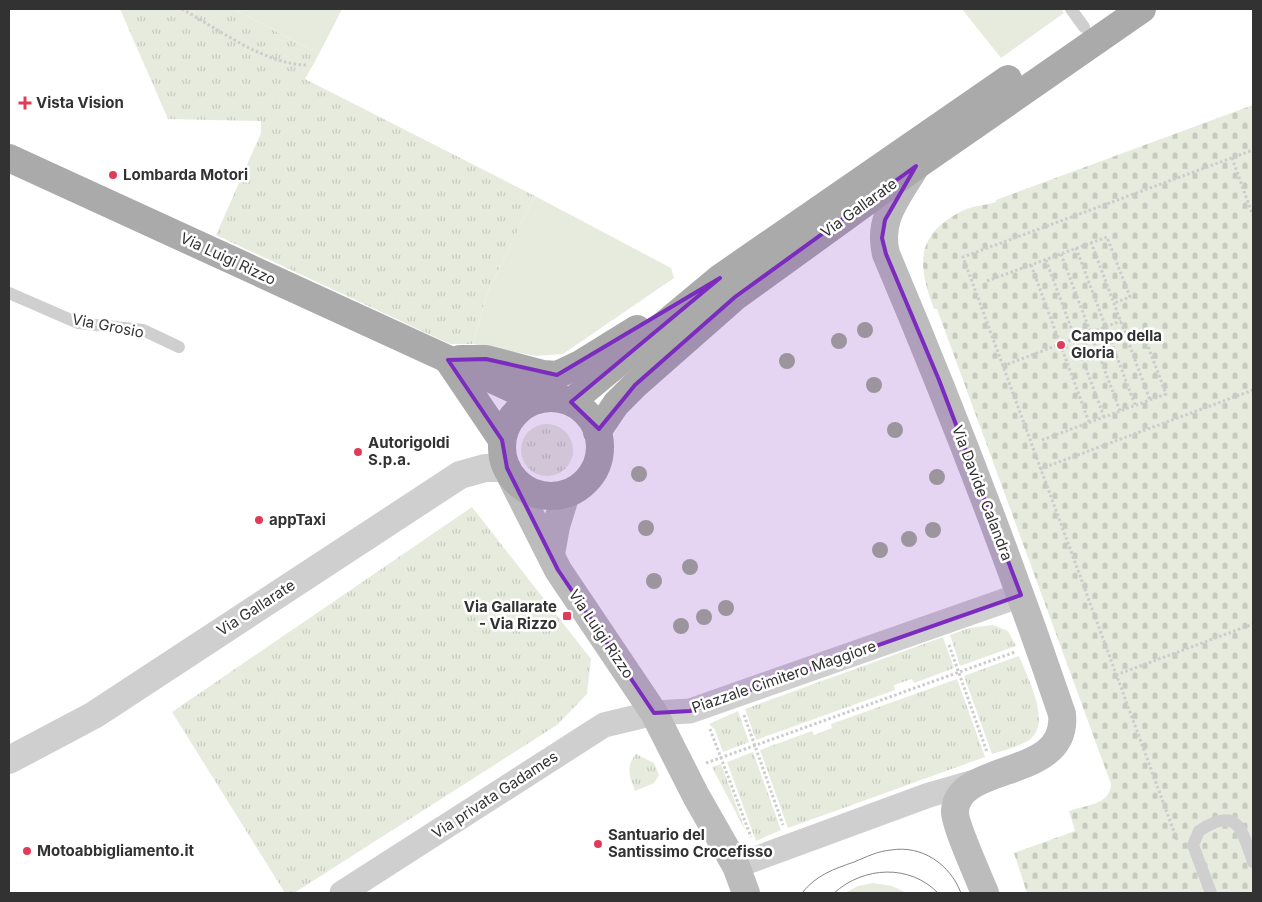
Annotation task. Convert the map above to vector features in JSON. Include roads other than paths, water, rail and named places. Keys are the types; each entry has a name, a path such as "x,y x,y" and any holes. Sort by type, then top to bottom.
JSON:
{"main road":[{"name":"Via Gallarate","path":"571,402 720,278 845,190 1078,18 1110,9"},
{"name":"Via Gallarate","path":"598,432 616,404 736,297 916,166 1142,9"},
{"name":"Via Luigi Rizzo","path":"9,158 537,400"},
{"name":"Via Davide Calandra","path":"916,166 885,220 882,238 884,246 939,380 1020,595 1060,707 1063,722 1056,742 1042,756 978,782"},
{"path":"448,360 486,359 543,374 557,375 582,363 720,278"},
{"path":"448,360 502,440"},
{"path":"548,398 571,402 583,410 598,432 599,457 595,469 583,484 566,494 551,497 536,495 522,488 509,473 502,454 502,440 506,426 524,406 537,400 548,398"},
{"name":"Via Luigi Rizzo","path":"509,473 558,570 654,713"},
{"path":"551,554 556,526 566,494"},
{"path":"654,713 696,796 736,866 746,893"},
{"path":"978,782 960,797 955,810 985,893"}],"street":[{"name":"Via Gallarate","path":"9,760 94,715 291,584 460,475 485,468 509,473"},
{"name":"Piazzale Cimitero Maggiore","path":"654,713 690,711 1020,595"},
{"name":"Via privata Gadames","path":"342,893 604,725 654,713"},
{"path":"736,866 929,795 978,782"}],"lane":[{"name":"Via Grosio","path":"9,293 78,323 143,330 179,347"},
{"path":"1211,893 1194,846 1199,831 1220,821 1235,822 1240,827 1253,862"}],"tram line":[{"path":"802,893 819,877 832,870 877,853 902,849 924,854 934,859 950,873 961,893"},
{"path":"834,893 846,884 859,878 873,873 887,872 901,873 914,877 938,893"}],"place":[{"name":"Vista Vision","path":"25,103"},
{"name":"Lombarda Motori","path":"113,175"},
{"name":"Campo della Gloria","path":"1061,345"},
{"name":"Autorigoldi S.p.a.","path":"358,452"},
{"name":"appTaxi","path":"259,520"},
{"name":"Via Gallarate - Via Rizzo","path":"567,616"},
{"name":"Santuario del Santissimo Crocefisso","path":"598,844"},
{"name":"Motoabbigliamento.it","path":"27,851"}]}
